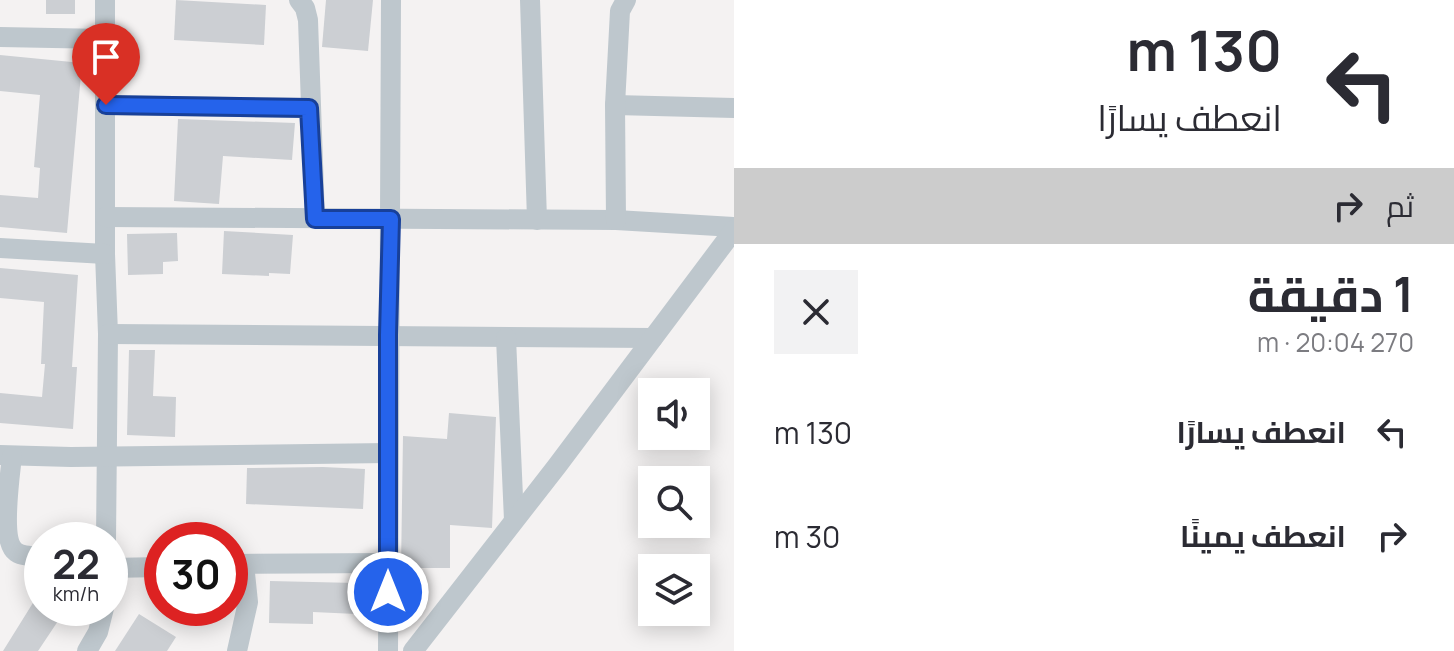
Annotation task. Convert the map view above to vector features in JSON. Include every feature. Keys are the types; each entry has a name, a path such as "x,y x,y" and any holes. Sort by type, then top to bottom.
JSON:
{"street":[{"path":"105,0 106,522"},
{"path":"299,0 308,20 315,219"},
{"path":"388,651 391,0"},
{"path":"530,0 537,220"},
{"path":"616,220 615,105 620,11 626,0"},
{"path":"0,37 105,39"},
{"path":"106,105 309,108"},
{"path":"615,105 734,108"},
{"path":"105,217 616,220 734,229"},
{"path":"413,651 734,229"},
{"path":"0,248 105,254"},
{"path":"108,334 653,338"},
{"path":"506,338 514,520"},
{"path":"24,554 9,544 6,455 388,453"},
{"path":"248,564 388,563"},
{"path":"87,651 100,626"},
{"path":"237,651 243,626"}],"building":[{"path":"46,0 75,0 75,14 46,14"},
{"path":"176,0 266,5 264,45 174,40"},
{"path":"326,0 373,0 368,51 322,47"},
{"path":"0,55 82,63 67,233 0,227 0,195 38,198 40,168 34,167 40,95 0,91"},
{"path":"178,119 295,123 292,160 223,156 219,204 174,201"},
{"path":"224,231 293,235 290,274 222,274"},
{"path":"177,233 178,261 163,262 163,274 128,275 127,234"},
{"path":"0,268 78,275 72,367 77,367 73,429 0,423 0,393 42,397 45,364 41,364 44,302 0,298"},
{"path":"129,350 155,350 153,396 176,397 175,437 127,435"},
{"path":"449,413 496,417 492,528 450,525 450,568 401,568 403,436 447,439"},
{"path":"247,468 365,469 363,509 246,504"},
{"path":"270,581 356,583 356,614 313,612 313,624 269,623"},
{"path":"139,614 144,617 144,626 158,626 176,637 167,651 115,651"},
{"path":"24,617 24,626 55,626 38,651 3,651"}],"route":[{"path":"106,105 309,108 315,219 391,219 388,592"}]}
